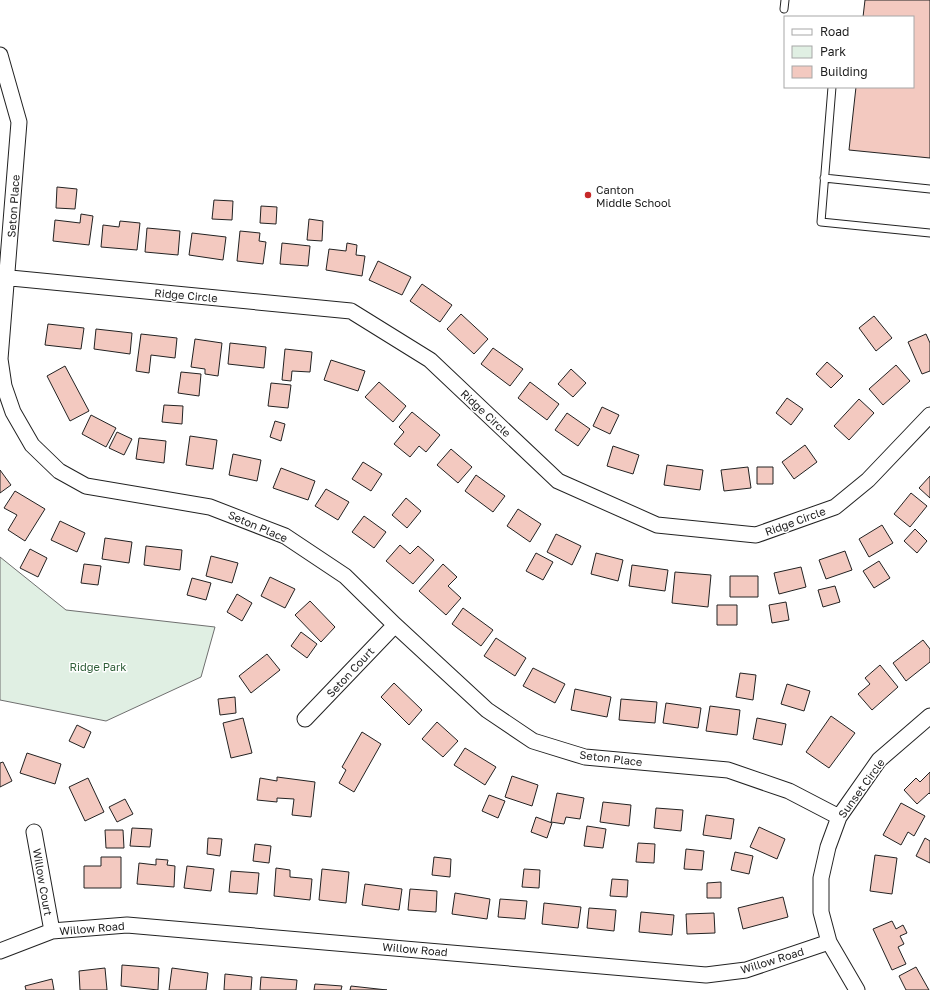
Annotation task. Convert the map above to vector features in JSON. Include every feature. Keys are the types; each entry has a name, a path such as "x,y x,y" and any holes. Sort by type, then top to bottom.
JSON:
{"street":[{"name":"Seton Place","path":"0,55 19,122 4,278 0,359 4,386 13,412 32,445 59,471 86,486 210,507 285,536 345,576 395,625 487,710 534,741 584,757 728,770 788,791 839,817"},
{"name":"Ridge Circle","path":"4,278 351,311 430,360 558,481 657,525 756,535 836,506 868,480 930,415"},
{"name":"Seton Court","path":"305,719 395,625"},
{"name":"Sunset Circle","path":"857,990 829,942 821,912 821,878 828,847 839,817 878,760 930,716"},
{"name":"Willow Court","path":"34,832 52,931"},
{"name":"Willow Road","path":"0,951 52,931 127,925 706,976 746,970 829,942"}],"lane":[{"path":"784,9 785,0"},
{"path":"832,88 821,222 930,233"},
{"path":"824,178 930,189"}],"green space":[{"name":"Ridge Park","path":"0,557 66,610 215,627 201,677 106,721 0,700"}],"building":[{"path":"865,0 930,0 930,158 849,150 856,88 914,88 914,16 863,16"},
{"path":"57,187 77,189 75,209 56,208"},
{"path":"214,200 233,201 232,220 212,219"},
{"path":"261,206 277,207 276,224 260,223"},
{"path":"81,214 93,216 89,245 53,241 55,220 80,223"},
{"path":"309,219 323,221 322,241 307,240"},
{"path":"120,221 140,223 137,250 101,247 103,225 119,227"},
{"path":"147,228 180,231 178,255 145,252"},
{"path":"240,231 260,233 259,241 266,242 263,264 237,261"},
{"path":"192,233 226,237 223,260 189,255"},
{"path":"282,243 310,246 308,266 280,264"},
{"path":"347,243 357,245 356,255 365,256 362,276 326,270 329,249 346,251"},
{"path":"378,261 411,277 402,295 369,280"},
{"path":"422,284 452,305 440,322 410,301"},
{"path":"461,314 488,339 474,354 447,329"},
{"path":"874,316 892,338 876,351 859,328"},
{"path":"48,324 84,328 81,349 45,345"},
{"path":"96,329 132,333 130,354 94,349"},
{"path":"141,334 177,338 175,358 151,355 149,373 136,371"},
{"path":"926,334 930,343 930,371 922,374 908,342"},
{"path":"195,339 222,343 218,376 205,374 205,369 191,367"},
{"path":"230,343 266,347 264,368 228,364"},
{"path":"493,348 523,369 510,386 481,364"},
{"path":"285,349 312,352 310,372 292,371 291,381 282,380"},
{"path":"331,360 365,371 358,391 324,380"},
{"path":"827,362 843,376 831,388 816,374"},
{"path":"896,365 910,381 883,405 869,389"},
{"path":"65,366 89,411 70,421 47,376"},
{"path":"571,369 586,383 573,397 558,384"},
{"path":"181,372 201,374 199,396 178,393"},
{"path":"379,382 406,406 393,422 365,397"},
{"path":"530,382 559,404 547,420 518,398"},
{"path":"271,383 291,385 288,408 268,406"},
{"path":"787,398 803,409 791,425 776,413"},
{"path":"859,399 874,413 849,440 834,426"},
{"path":"164,405 183,406 182,424 162,422"},
{"path":"602,407 619,415 610,434 593,426"},
{"path":"412,412 440,435 426,452 419,446 410,457 394,444 404,432 399,427"},
{"path":"567,413 590,429 578,446 555,430"},
{"path":"91,415 116,428 106,447 82,434"},
{"path":"275,421 285,424 281,441 270,437"},
{"path":"117,432 132,439 124,455 109,448"},
{"path":"190,436 217,440 213,469 186,465"},
{"path":"139,438 166,441 164,463 136,459"},
{"path":"805,445 817,462 794,479 782,462"},
{"path":"613,446 639,455 633,474 607,466"},
{"path":"451,449 472,467 458,483 437,465"},
{"path":"233,454 261,460 257,481 229,475"},
{"path":"363,462 382,474 371,491 352,479"},
{"path":"667,465 703,470 700,490 664,485"},
{"path":"748,467 751,488 724,491 721,470"},
{"path":"757,467 773,467 773,484 757,484"},
{"path":"281,468 315,481 308,500 273,488"},
{"path":"0,470 11,485 0,493"},
{"path":"476,475 505,496 493,512 465,491"},
{"path":"930,476 930,498 919,488"},
{"path":"326,489 349,502 338,520 315,506"},
{"path":"15,491 45,509 25,541 8,530 17,515 4,508"},
{"path":"911,493 927,506 910,527 894,514"},
{"path":"406,498 421,511 407,528 392,515"},
{"path":"518,509 541,524 530,542 507,526"},
{"path":"364,516 386,532 374,548 352,532"},
{"path":"60,521 85,533 77,552 51,540"},
{"path":"882,525 893,543 869,557 859,539"},
{"path":"915,529 927,541 917,553 904,541"},
{"path":"556,534 581,546 572,565 547,552"},
{"path":"105,538 132,542 129,563 102,559"},
{"path":"400,545 410,554 418,546 434,560 413,584 386,561"},
{"path":"146,546 182,550 180,570 144,565"},
{"path":"30,549 47,558 38,577 20,568"},
{"path":"845,551 852,570 826,579 819,560"},
{"path":"536,553 553,562 543,580 526,571"},
{"path":"596,553 623,560 618,581 591,574"},
{"path":"211,556 238,563 232,583 206,576"},
{"path":"879,561 890,578 874,588 863,571"},
{"path":"84,564 101,566 98,585 81,583"},
{"path":"443,564 457,577 448,586 461,598 446,615 419,591"},
{"path":"632,565 668,570 665,591 629,586"},
{"path":"801,567 806,587 779,594 774,573"},
{"path":"675,572 711,575 708,607 672,603"},
{"path":"730,576 758,576 758,597 730,597"},
{"path":"270,577 295,589 285,608 261,596"},
{"path":"192,578 211,583 206,600 187,595"},
{"path":"835,586 840,602 823,607 818,590"},
{"path":"237,594 252,603 242,621 227,612"},
{"path":"310,601 335,627 321,642 295,615"},
{"path":"786,602 789,620 772,623 769,605"},
{"path":"717,605 737,605 737,625 717,625"},
{"path":"463,608 493,630 481,646 452,624"},
{"path":"301,632 317,644 307,658 291,646"},
{"path":"496,638 526,658 515,676 484,656"},
{"path":"923,640 930,649 930,662 906,681 893,663"},
{"path":"267,654 280,670 251,693 239,676"},
{"path":"880,665 898,687 872,710 858,694 870,684 865,678"},
{"path":"533,668 565,684 555,703 523,686"},
{"path":"740,673 756,675 753,700 736,697"},
{"path":"394,683 422,710 409,725 381,697"},
{"path":"787,684 810,691 804,711 781,704"},
{"path":"575,689 611,697 607,717 571,710"},
{"path":"235,697 236,713 220,715 218,699"},
{"path":"621,699 657,702 655,723 619,720"},
{"path":"666,703 701,708 698,728 663,723"},
{"path":"710,706 740,710 737,735 706,731"},
{"path":"831,716 855,733 829,768 806,752"},
{"path":"243,718 252,753 231,758 223,723"},
{"path":"757,718 786,724 782,745 753,739"},
{"path":"437,722 458,741 443,757 422,739"},
{"path":"77,725 91,732 84,748 69,741"},
{"path":"362,732 381,744 354,792 339,783 346,770 342,767"},
{"path":"465,748 496,767 485,785 454,765"},
{"path":"27,753 61,764 55,784 20,773"},
{"path":"3,762 12,781 0,787 0,763"},
{"path":"930,772 930,794 929,793 917,804 904,790 916,778 920,782"},
{"path":"512,776 538,785 532,806 505,797"},
{"path":"277,777 315,782 311,817 292,815 294,799 277,798 277,802 257,800 260,778 277,781"},
{"path":"88,778 104,812 85,821 69,787"},
{"path":"557,793 584,798 580,819 566,817 564,824 551,822"},
{"path":"489,795 505,801 498,818 482,811"},
{"path":"125,799 133,814 117,822 109,807"},
{"path":"603,802 631,805 629,826 600,822"},
{"path":"901,803 925,816 914,836 908,832 901,845 883,835"},
{"path":"656,808 683,810 681,831 654,828"},
{"path":"706,815 734,819 731,839 703,835"},
{"path":"536,817 552,823 547,838 531,832"},
{"path":"587,826 606,829 603,848 584,846"},
{"path":"759,827 785,839 777,859 750,847"},
{"path":"132,828 152,829 150,847 130,846"},
{"path":"105,830 123,830 124,848 106,848"},
{"path":"208,838 222,839 220,856 207,854"},
{"path":"925,838 930,841 930,863 916,856"},
{"path":"638,843 655,844 654,863 636,862"},
{"path":"255,844 271,846 269,863 253,861"},
{"path":"686,849 704,851 702,870 684,869"},
{"path":"735,852 753,856 749,874 731,870"},
{"path":"875,855 897,858 892,894 870,891"},
{"path":"101,857 121,857 121,888 84,888 84,866 101,866"},
{"path":"434,857 451,859 450,877 432,875"},
{"path":"156,859 168,860 167,865 175,866 174,887 137,884 139,863 156,865"},
{"path":"187,866 214,869 211,891 184,888"},
{"path":"276,868 290,870 290,877 312,879 310,900 274,896"},
{"path":"322,869 349,872 346,903 319,900"},
{"path":"524,869 540,870 539,888 522,887"},
{"path":"231,871 259,873 257,894 229,892"},
{"path":"612,879 628,880 627,897 610,896"},
{"path":"721,882 721,898 707,898 707,883"},
{"path":"365,884 402,889 399,910 362,905"},
{"path":"410,889 437,891 436,912 408,910"},
{"path":"455,893 490,899 487,919 452,914"},
{"path":"783,897 788,917 743,929 738,908"},
{"path":"500,899 527,901 525,919 498,917"},
{"path":"544,903 581,907 578,928 542,924"},
{"path":"589,908 616,910 614,931 587,928"},
{"path":"641,912 674,915 672,935 639,932"},
{"path":"714,913 715,933 687,934 686,914"},
{"path":"892,921 896,929 903,925 907,933 900,936 904,944 898,947 906,964 892,970 873,929"},
{"path":"122,965 159,968 158,990 121,986"},
{"path":"916,967 929,990 906,990 899,976"},
{"path":"105,968 107,990 80,990 79,971"},
{"path":"172,968 208,973 206,990 169,990"},
{"path":"225,974 252,977 251,990 224,990"},
{"path":"261,977 297,980 296,990 260,990"},
{"path":"52,979 54,990 26,990 25,986"},
{"path":"315,984 342,986 341,990 314,990"},
{"path":"351,986 387,990 350,990"}],"place":[{"name":"Canton Middle School","path":"588,195"}]}
